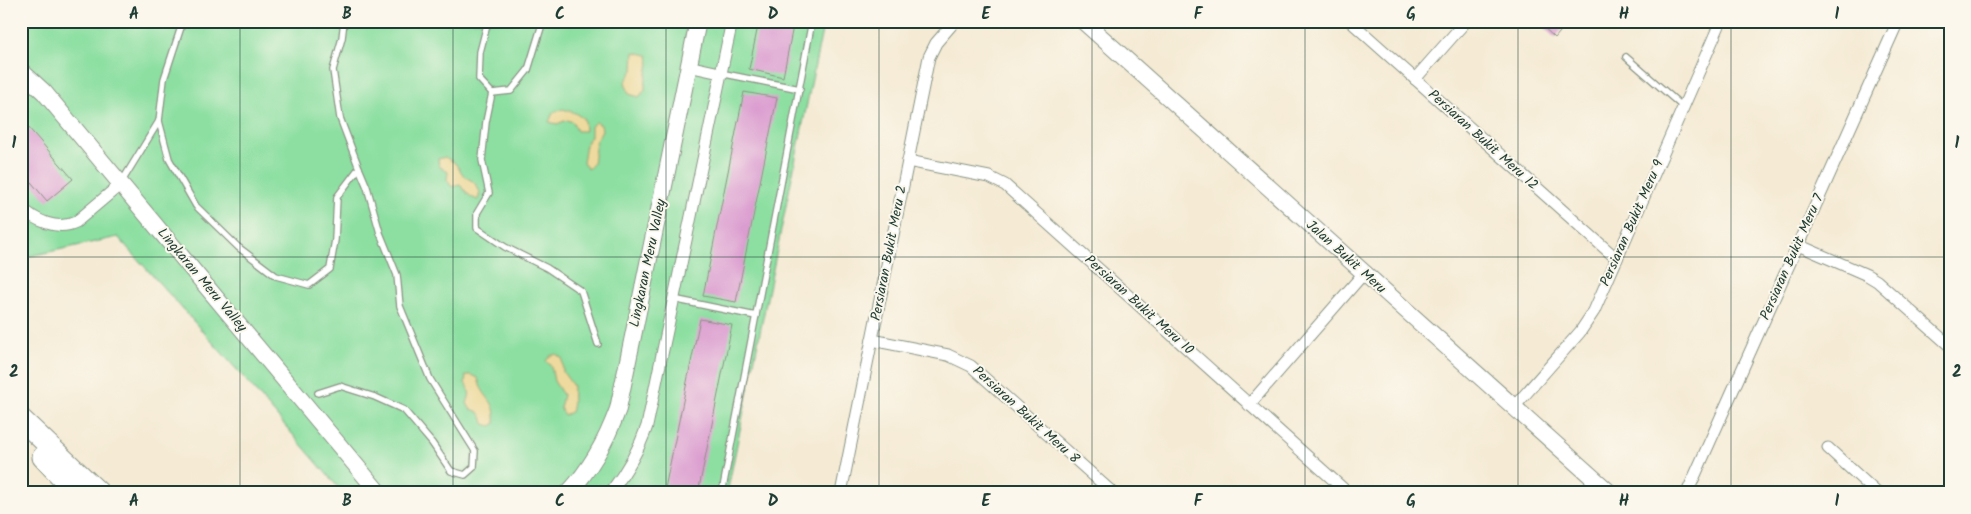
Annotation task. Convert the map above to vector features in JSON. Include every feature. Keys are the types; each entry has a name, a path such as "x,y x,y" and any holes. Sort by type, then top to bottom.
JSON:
{"highway":[{"path":"21,419 99,493"},
{"path":"21,435 77,493"}],"street":[{"name":"Lingkaran Meru Valley","path":"574,491 603,444 618,408 698,21"},
{"path":"610,493 633,458 647,426 732,21"},
{"name":"Persiaran Bukit Meru 2","path":"841,493 929,57 936,43 955,21"},
{"name":"Jalan Bukit Meru","path":"1083,21 1610,493"},
{"name":"Persiaran Bukit Meru 12","path":"1350,21 1617,259"},
{"path":"1414,79 1466,21"},
{"name":"Persiaran Bukit Meru 9","path":"1514,407 1588,321 1721,21"},
{"name":"Persiaran Bukit Meru 7","path":"1687,493 1898,21"},
{"path":"688,66 720,73"},
{"name":"Lingkaran Meru Valley","path":"21,71 44,92 379,493"},
{"name":"Persiaran Bukit Meru 10","path":"908,160 989,177 1005,185 1346,492"},
{"path":"21,206 41,221 58,226 68,226 76,222 121,184"},
{"path":"1798,245 1878,281 1950,346"},
{"path":"1249,404 1364,273"},
{"name":"Persiaran Bukit Meru 8","path":"872,340 948,355 971,366 1112,493"},
{"path":"1828,448 1877,493"}],"lane":[{"path":"183,21 164,79 159,121 169,159 196,206 238,247 276,276 309,285 330,269 335,240 337,197 359,168"},
{"path":"318,393 340,386 375,397 404,410 432,443 451,471 465,475 474,467 475,450 430,379 400,306 397,275 380,232 368,187 340,118 333,70 342,38 344,21"},
{"path":"488,21 480,52 479,80 492,93"},
{"path":"492,93 511,91 528,70 543,21"},
{"path":"722,493 812,21"},
{"path":"1626,57 1683,107"},
{"path":"720,73 800,89"},
{"path":"492,93 486,122 482,160 489,193 477,212 478,228 504,247 547,268 581,291 598,344"},
{"path":"121,184 159,121"},
{"path":"673,299 756,316"}],"green space":[{"path":"21,21 824,21 727,493 343,493 239,372 118,237 21,258"}],"sand":[{"path":"634,52 648,55 649,60 645,90 639,97 629,94 625,82 633,70"},
{"path":"563,109 575,113 584,119 585,131 577,131 573,122 567,120 557,124 549,122 553,113"},
{"path":"596,122 601,125 602,130 596,141 593,164 588,169 583,163 586,143 591,136 591,126"},
{"path":"445,157 455,163 464,176 474,182 480,192 478,200 471,197 460,185 452,187 447,180 448,172 439,166 438,159"},
{"path":"556,354 562,358 563,372 573,386 571,412 564,415 560,408 563,395 554,381 551,366 546,361 550,356"},
{"path":"466,375 478,378 483,391 494,409 495,424 491,426 484,424 480,413 470,409 467,403 469,393 465,383"}],"building":[{"path":"759,21 794,21 783,77 749,69"},
{"path":"1537,21 1569,21 1555,38"},
{"path":"744,92 777,98 736,302 703,296"},
{"path":"21,119 73,179 47,201 21,170"},
{"path":"700,319 732,325 698,493 664,493"}]}
